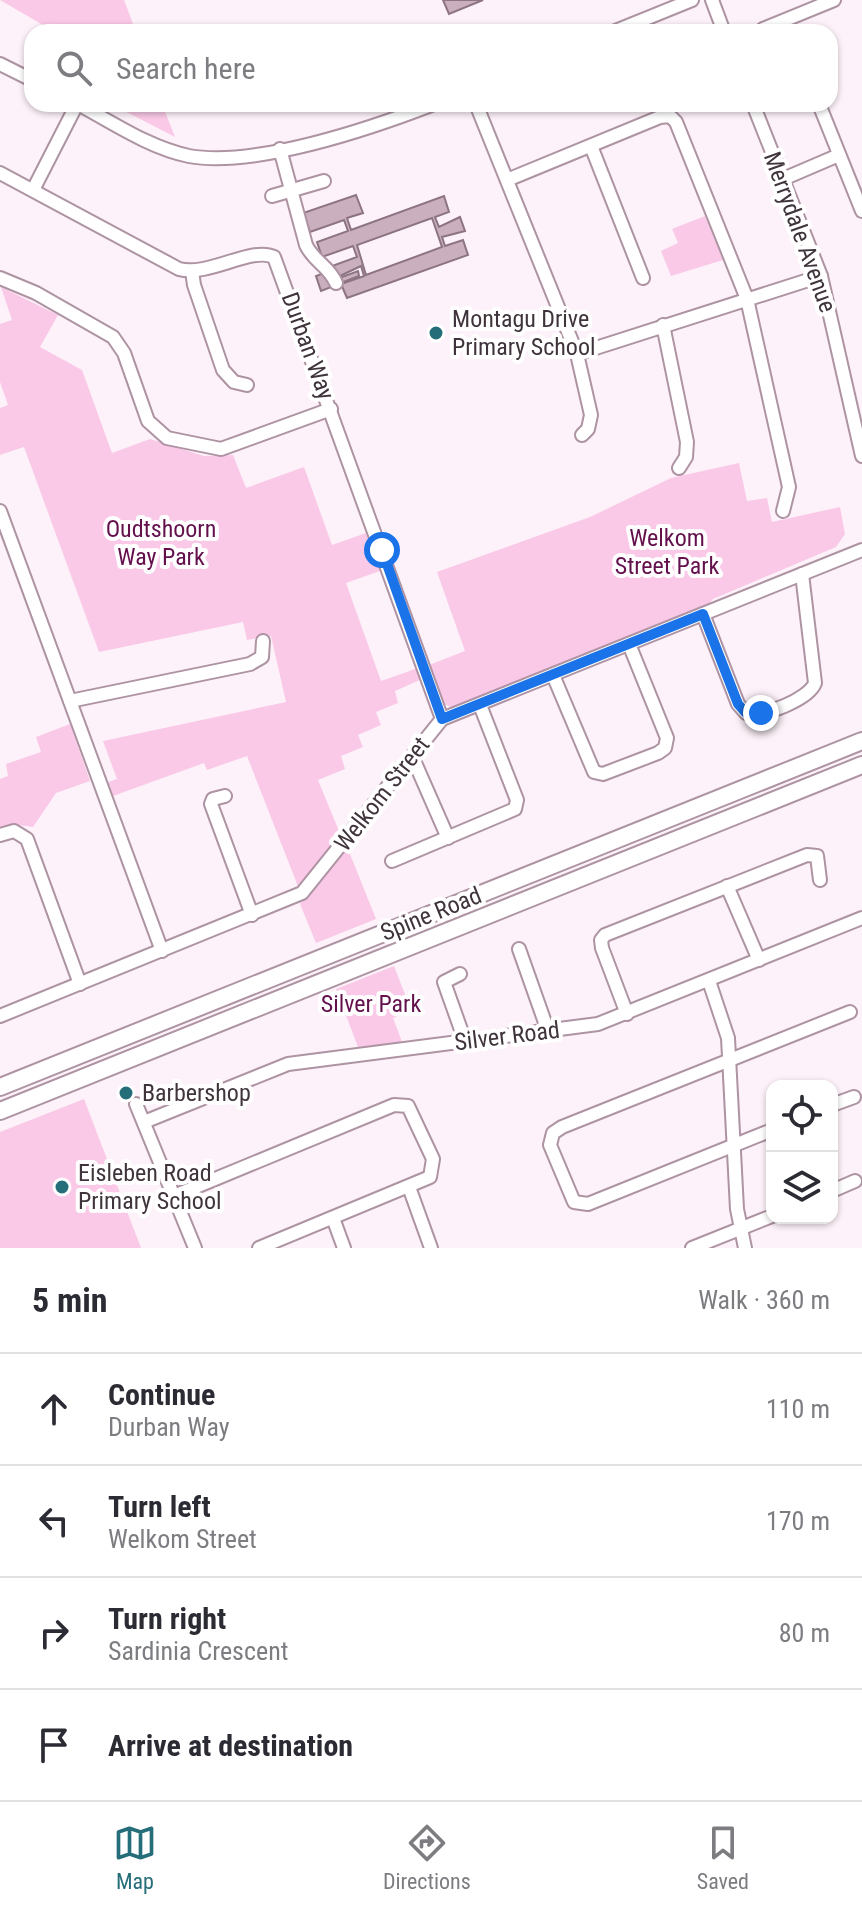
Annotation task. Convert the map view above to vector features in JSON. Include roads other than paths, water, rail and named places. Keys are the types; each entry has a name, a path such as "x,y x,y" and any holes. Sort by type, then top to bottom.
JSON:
{"main road":[{"name":"Spine Road","path":"0,1087 862,741"},
{"name":"Spine Road","path":"0,1111 862,765"}],"street":[{"path":"633,24 692,0"},
{"path":"792,24 834,0"},
{"path":"712,2 721,24"},
{"path":"0,64 24,76"},
{"path":"33,190 73,112"},
{"path":"92,112 151,143 188,156 232,158 280,149 407,112"},
{"path":"479,112 577,354 591,415 588,429 582,435"},
{"name":"Merrydale Avenue","path":"756,112 821,276 862,456"},
{"path":"822,112 862,211"},
{"path":"507,180 660,117 670,116 680,128 747,299 789,487 783,511"},
{"path":"591,146 643,278"},
{"path":"280,149 310,253 331,270 336,283"},
{"path":"783,179 839,155"},
{"path":"0,173 179,269 192,271 223,370 234,382 247,385"},
{"path":"272,196 324,181"},
{"name":"Durban Way","path":"192,271 257,255 274,257 442,719"},
{"path":"577,354 821,276"},
{"path":"0,278 24,286 113,337 124,353 148,421 167,438 221,449 331,409"},
{"path":"663,325 687,442 686,457 679,468"},
{"path":"848,394 862,389"},
{"path":"0,511 3,527 162,951"},
{"name":"Welkom Street","path":"0,1016 291,899 308,888 442,719 862,550"},
{"path":"703,614 742,710 756,714 784,704 810,692 815,683 802,574"},
{"path":"70,701 250,664 262,657 263,641"},
{"path":"553,675 594,772 603,774 658,753 665,748 667,738 629,644"},
{"path":"392,861 510,813 517,803 480,705"},
{"path":"412,756 448,838"},
{"path":"225,796 213,799 211,804 252,915"},
{"path":"0,835 14,831 27,839 80,984"},
{"path":"627,1014 602,948 602,938 813,854 817,856 820,880"},
{"path":"727,886 759,960"},
{"name":"Silver Road","path":"144,1122 288,1064 598,1024 862,918"},
{"path":"519,949 548,1031"},
{"path":"460,974 444,982 465,1041"},
{"path":"709,981 726,1027 739,1229 745,1248"},
{"path":"766,1132 580,1204 574,1202 550,1145 553,1133 562,1127 850,1012"},
{"path":"838,1103 854,1097"},
{"path":"136,1104 195,1248"},
{"path":"174,1196 400,1104 412,1112 435,1166 430,1177 259,1248"},
{"path":"838,1188 855,1181"},
{"path":"409,1187 431,1248"},
{"path":"333,1218 344,1248"},
{"path":"692,1248 766,1218"}],"place":[{"name":"Montagu Drive Primary School","path":"436,333"},
{"name":"Barbershop","path":"126,1093"},
{"name":"Eisleben Road Primary School","path":"62,1187"}],"park label":[{"name":"Oudtshoorn Way Park","path":"161,543"},
{"name":"Welkom Street Park","path":"667,552"},
{"name":"Silver Park","path":"371,1004"}]}
